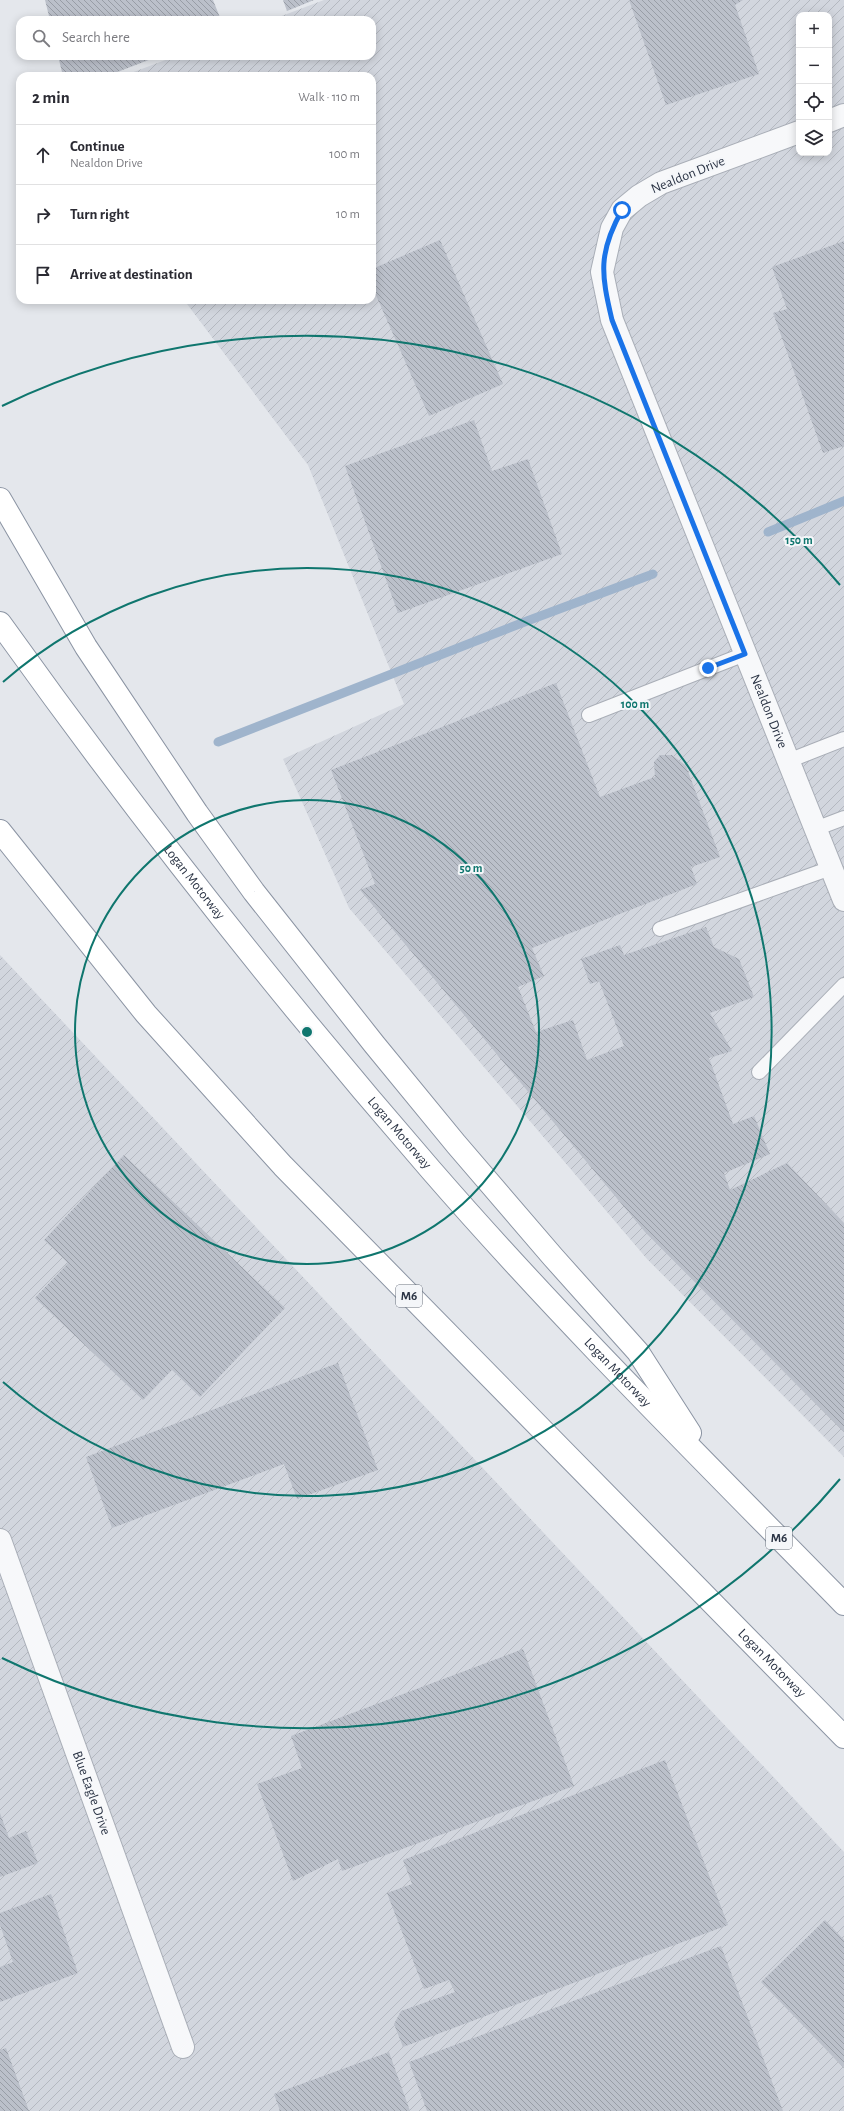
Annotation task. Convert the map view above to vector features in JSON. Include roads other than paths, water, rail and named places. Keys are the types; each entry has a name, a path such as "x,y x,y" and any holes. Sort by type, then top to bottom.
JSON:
{"highway":[{"path":"0,499 86,647 197,813 254,892 374,1044 451,1138 553,1257 638,1352 714,1472"},
{"name":"Logan Motorway","path":"0,624 159,837 286,999 437,1178 572,1325 844,1604"},
{"name":"Logan Motorway","path":"0,831 146,1014 283,1166 844,1737"}],"street":[{"path":"832,120 844,115"},
{"name":"Nealdon Drive","path":"796,133 661,183 639,196 622,210 612,228 602,272 612,320 844,900"},
{"name":"Blue Eagle Drive","path":"0,1540 183,2047"}],"lane":[{"path":"589,715 745,654"},
{"path":"788,761 844,739"},
{"path":"815,829 844,818"},
{"path":"660,929 831,868"},
{"path":"759,1072 844,985"}],"waterway":[{"path":"768,532 844,501"},
{"path":"218,742 527,621 653,574"}]}
